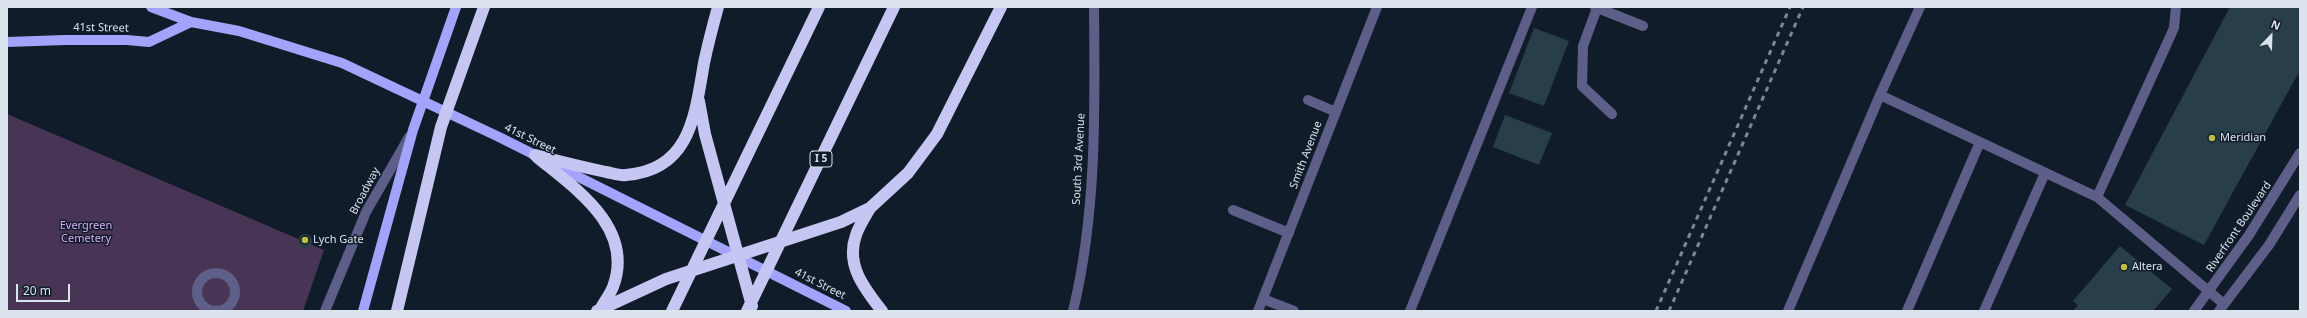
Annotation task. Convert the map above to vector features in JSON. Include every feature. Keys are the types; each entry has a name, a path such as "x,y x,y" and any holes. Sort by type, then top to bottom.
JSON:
{"highway":[{"path":"397,311 441,127 484,7"},
{"path":"535,155 582,168 626,175 656,169 673,157 683,145 699,100 706,56 718,7"},
{"path":"672,311 819,7"},
{"name":"I 5","path":"747,311 894,7"},
{"path":"599,310 666,279 738,257 841,222 870,208 908,173 937,134 1001,7"},
{"path":"699,100 706,134 738,257 754,311"},
{"path":"535,155 593,206 608,224 616,244 617,271 613,287 599,310"},
{"path":"870,208 855,236 853,252 856,274 882,311"}],"main road":[{"name":"41st Street","path":"151,7 191,22 239,31 342,63 499,137 846,311"},
{"name":"Broadway","path":"363,311 413,130 456,7"},
{"name":"41st Street","path":"7,42 64,40 149,42 191,22"}],"street":[{"name":"South 3rd Avenue","path":"1073,311 1078,291 1089,202 1095,80 1094,7"},
{"name":"Smith Avenue","path":"1258,311 1377,7"},
{"path":"1410,311 1532,7"},
{"path":"1612,114 1582,86 1583,46 1596,7 1643,26"},
{"path":"1788,311 1880,95 1920,7"},
{"path":"2097,197 2174,28 2176,7"},
{"path":"1880,95 2097,197 2210,291 2222,308 2269,245 2300,195"},
{"path":"1308,100 1336,112"},
{"name":"Broadway","path":"325,311 366,212 413,130"},
{"path":"1906,311 1980,142"},
{"name":"Riverfront Boulevard","path":"2194,311 2210,291 2282,185 2300,153"},
{"path":"1984,311 2045,173"},
{"path":"1233,210 1289,233"},
{"path":"1263,299 1294,311"}],"green space":[{"name":"Evergreen Cemetery","path":"7,114 324,250 303,311 7,311"}],"building":[{"name":"Meridian","path":"2230,7 2300,7 2300,70 2204,245 2125,205"},
{"path":"1534,28 1569,41 1544,106 1509,93"},
{"path":"1505,115 1552,133 1539,165 1493,147"},
{"name":"Lych Gate","path":"305,234 310,236 312,241 310,246 305,248 300,246 298,241 300,236"},
{"name":"Altera","path":"2120,246 2172,289 2153,311 2073,311 2078,305 2073,301"}],"railway":[{"path":"1656,311 1790,7"},
{"path":"1669,311 1803,7"}],"place":[{"name":"Meridian","path":"2212,138"},
{"name":"Lych Gate","path":"305,240"},
{"name":"Altera","path":"2124,267"}]}
